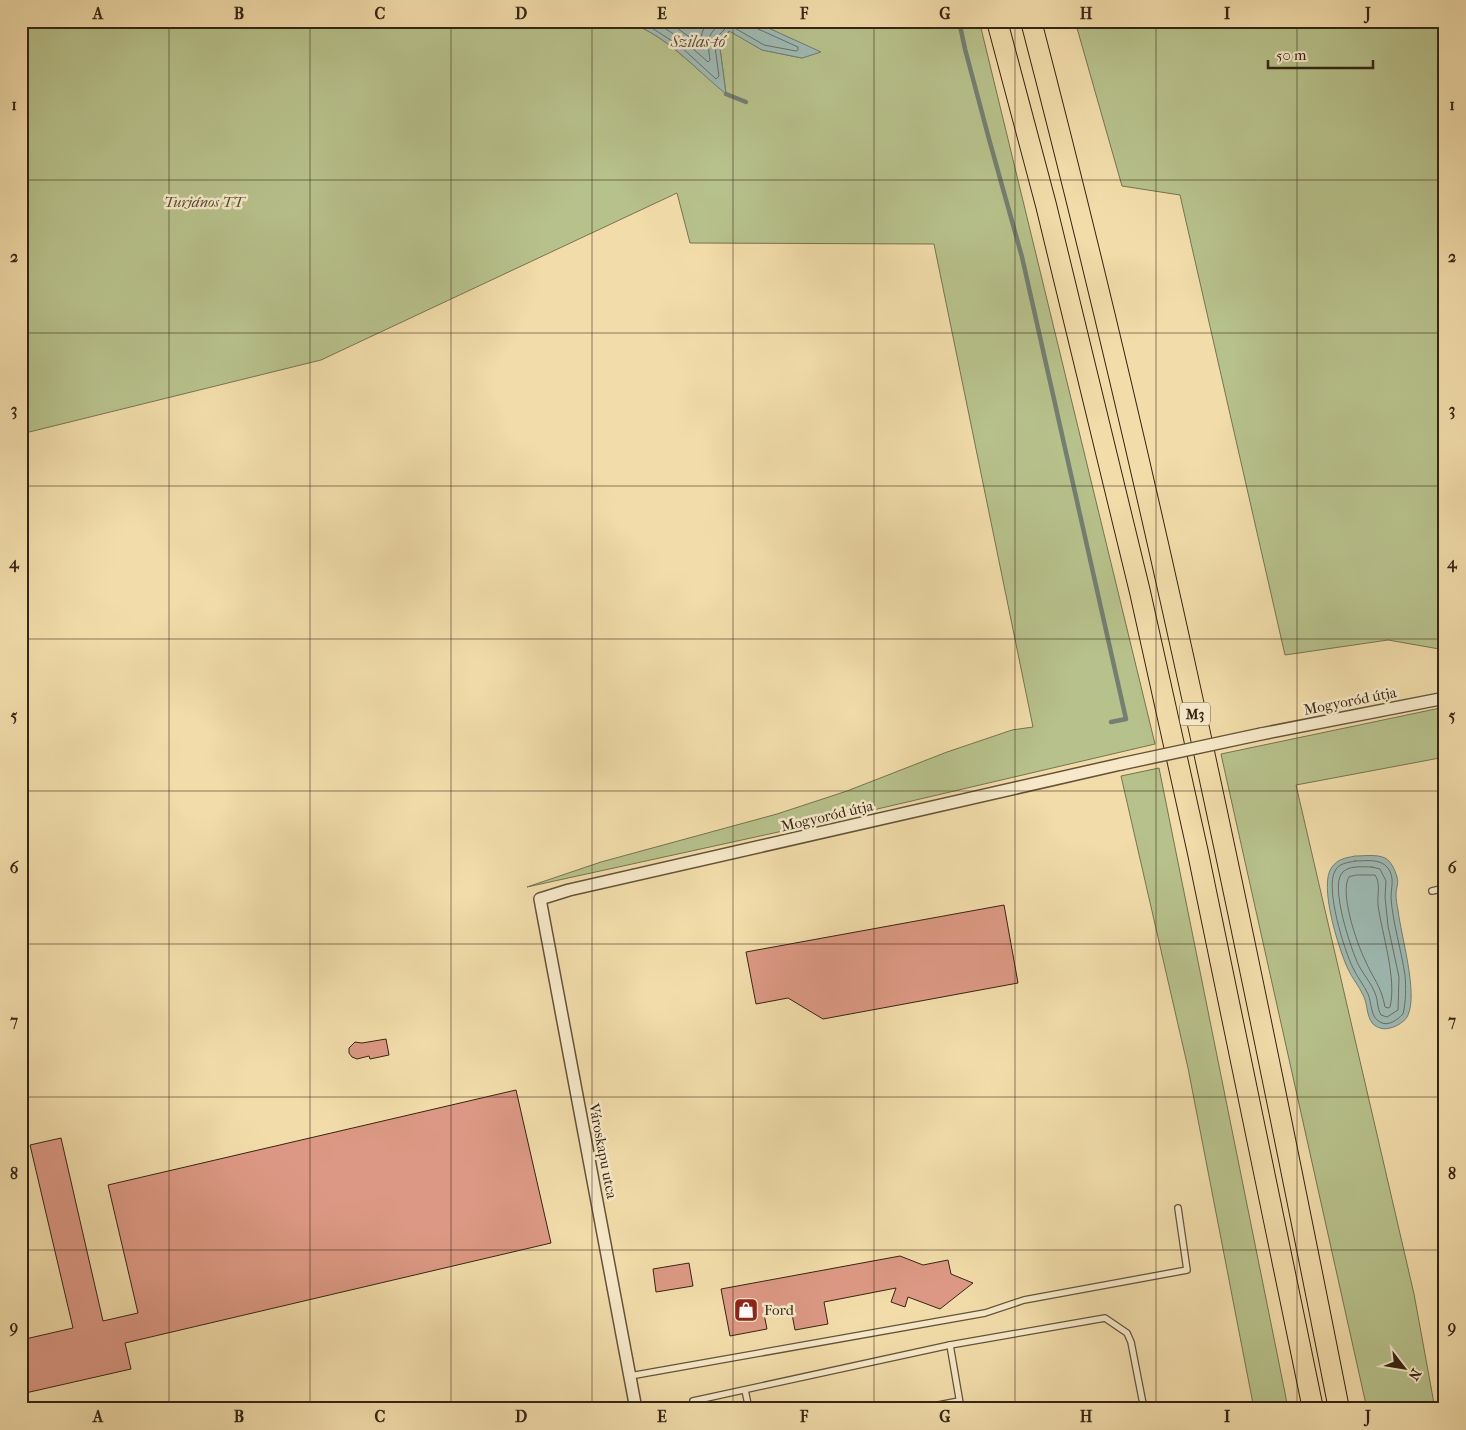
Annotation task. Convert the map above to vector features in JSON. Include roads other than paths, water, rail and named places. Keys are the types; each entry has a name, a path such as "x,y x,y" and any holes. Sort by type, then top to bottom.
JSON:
{"highway":[{"name":"M3","path":"1032,23 1080,207 1167,583 1224,845 1339,1409"},
{"name":"M3","path":"998,27 1046,205 1140,592 1198,853 1313,1409"},
{"path":"1306,1370 1307,1409"},
{"path":"1334,1384 1346,1409"}],"street":[{"name":"Mogyoród útja","path":"540,899 589,886 1121,764 1445,698"},
{"name":"Városkapu utca","path":"540,899 636,1409"}],"lane":[{"path":"1432,890 1445,888"},
{"path":"630,1376 985,1313 1024,1300 1187,1270 1178,1208"},
{"path":"695,1409 694,1401 950,1345 1105,1318 1127,1333 1131,1342 1144,1409"},
{"path":"950,1345 961,1409"},
{"path":"745,1390 749,1409"},
{"path":"918,1409 960,1401"}],"water":[{"name":"Szilas-tó","path":"625,21 753,21 821,52 802,58 762,50 729,31 719,41 726,94 667,43 654,34"},
{"path":"1355,856 1385,858 1389,861 1398,879 1396,899 1408,964 1411,1005 1405,1019 1398,1025 1388,1029 1379,1028 1371,1021 1365,999 1344,960 1331,917 1327,887 1328,875 1337,862"}],"waterway":[{"path":"959,21 1022,257 1126,719 1111,722"},
{"path":"726,94 746,102"}],"place":[{"name":"Ford","path":"746,1310"}],"park label":[{"name":"Turjános TT","path":"204,202"}]}
